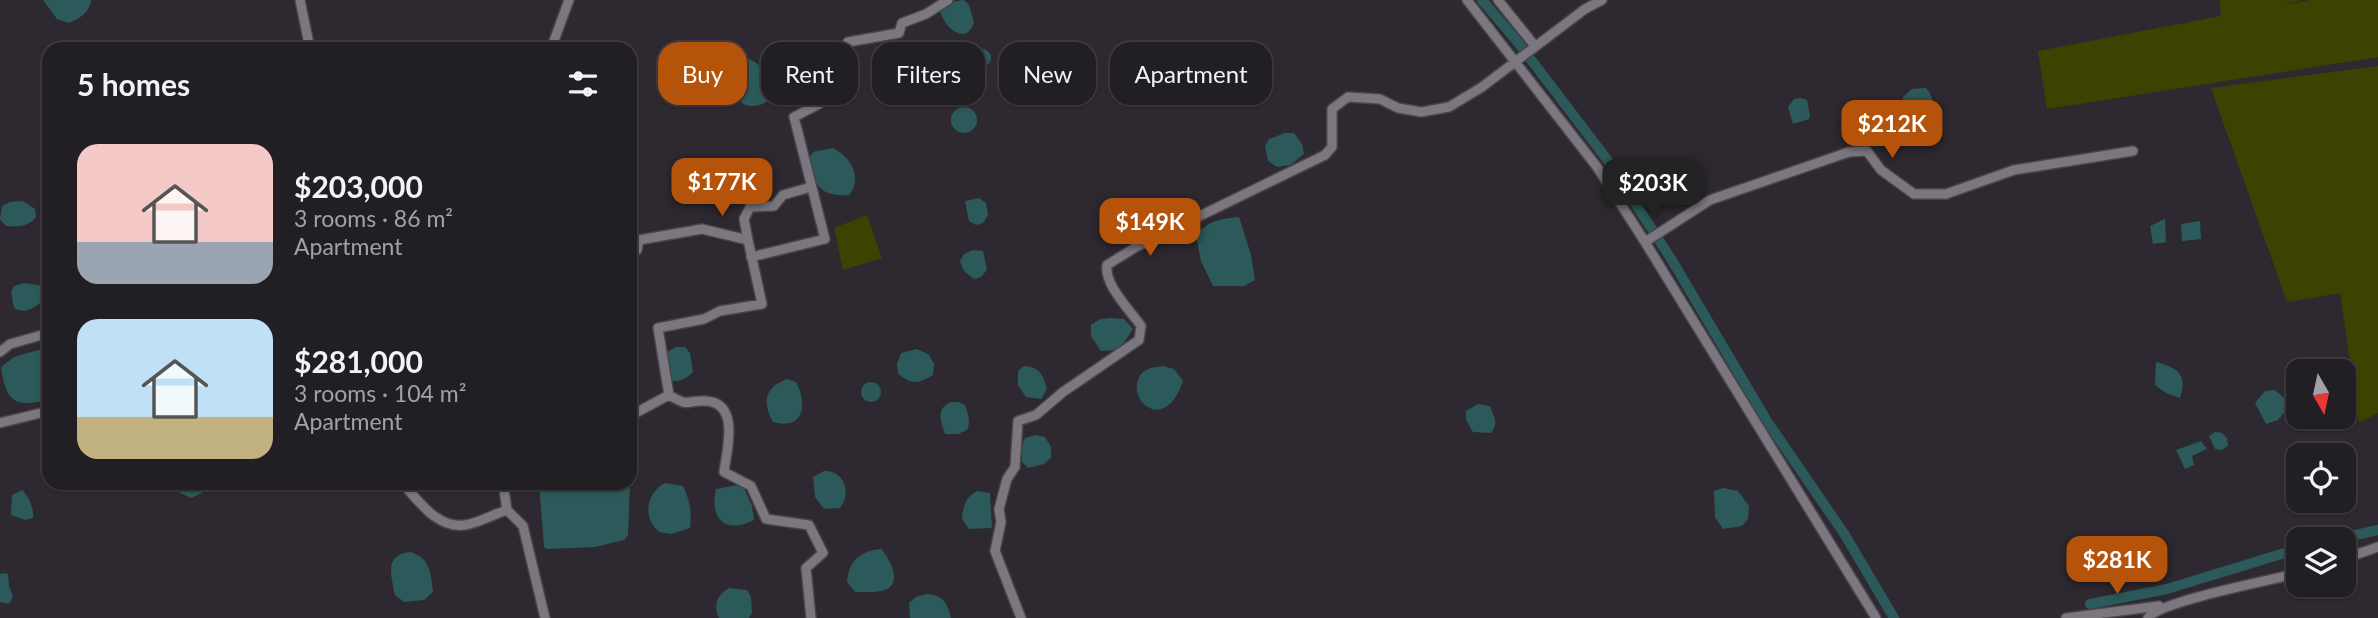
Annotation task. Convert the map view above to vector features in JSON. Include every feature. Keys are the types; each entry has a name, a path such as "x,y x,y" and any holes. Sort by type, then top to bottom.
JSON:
{"street":[{"path":"300,0 309,42"},
{"path":"554,42 569,0"},
{"path":"751,257 825,239 794,117 819,103 844,83 848,42 899,33 902,23 926,14 948,0"},
{"path":"1466,0 1597,167 1876,618"},
{"path":"1498,0 1535,46"},
{"path":"1021,618 995,551 1001,522 999,509 1006,479 1015,467 1018,421 1036,415 1063,392 1139,340 1141,326 1115,290 1107,274 1107,265 1136,247 1325,155 1332,147 1332,109 1348,97 1380,99 1398,108 1421,113 1449,107 1514,63 1585,9 1602,0"},
{"path":"1645,242 1710,200 1849,152 1867,151 1881,170 1914,194 1946,194 2014,170 2133,151"},
{"path":"668,395 658,328 762,304 744,219 750,207 774,206 783,195 811,187"},
{"path":"637,250 639,240 690,230 702,229 748,240"},
{"path":"0,352 10,344 42,335"},
{"path":"637,412 668,395"},
{"path":"668,395 684,404 707,401 724,409 729,417 724,472 751,486 766,519 809,525 823,553 806,568 811,618"},
{"path":"0,423 42,413"},
{"path":"409,490 434,517 446,523 464,525 507,510"},
{"path":"504,490 507,510 523,526 545,618"},
{"path":"2356,555 2378,547"},
{"path":"2148,618 2152,612 2171,605 2286,576"},
{"path":"2066,618 2171,605"}],"green space":[{"path":"2220,0 2302,0 2279,6 2310,0 2378,0 2378,57 2047,109 2038,51 2221,16"},
{"path":"2378,66 2378,413 2359,423 2356,359 2350,359 2340,293 2287,302 2211,88"},
{"path":"867,215 882,258 843,270 834,228"}],"shaded area":[{"path":"43,0 91,0 89,8 69,23 57,19"},
{"path":"964,0 969,5 974,23 970,30 960,34 945,22 940,10 950,2"},
{"path":"985,50 990,55 990,61 985,66"},
{"path":"747,58 761,67 761,104 746,105"},
{"path":"1926,88 1932,100 1931,110 1923,117 1911,121 1903,110 1903,97 1912,89"},
{"path":"1794,99 1807,100 1810,116 1809,119 1793,124 1788,107"},
{"path":"964,107 973,111 977,120 973,129 964,133 955,129 951,120 955,111"},
{"path":"1285,133 1294,133 1302,144 1304,154 1290,165 1277,167 1268,161 1265,146 1269,139"},
{"path":"833,148 850,162 853,168 855,182 849,195 826,192 817,183 811,169 808,160 813,152"},
{"path":"979,198 986,203 988,215 983,223 976,225 969,221 965,201"},
{"path":"23,201 35,209 36,217 22,226 6,226 0,219 2,206"},
{"path":"1239,217 1251,255 1255,280 1244,286 1213,286 1201,261 1196,236 1215,221"},
{"path":"2165,219 2166,242 2153,244 2150,226"},
{"path":"2200,221 2201,239 2182,241 2181,224"},
{"path":"973,250 983,251 987,270 981,277 974,279 964,271 960,261 964,254"},
{"path":"24,283 42,286 42,301 23,311 14,308 11,292 14,286"},
{"path":"1100,319 1124,319 1133,329 1119,350 1101,351 1091,336 1091,325"},
{"path":"676,347 685,347 690,353 693,372 677,381 671,380 666,359 667,352"},
{"path":"42,349 42,401 21,402 10,396 1,367 14,357"},
{"path":"917,349 928,354 934,363 933,375 915,382 898,373 897,364 901,353"},
{"path":"2156,362 2179,373 2183,383 2180,398 2155,385"},
{"path":"1024,366 1034,368 1042,376 1047,389 1041,399 1026,397 1018,385 1018,371"},
{"path":"1163,366 1174,369 1183,381 1175,398 1166,407 1156,410 1141,401 1137,382 1144,371"},
{"path":"787,379 796,382 800,390 801,414 791,423 773,422 767,408 767,396 774,387"},
{"path":"871,382 878,385 881,392 878,399 871,402 864,399 861,392 864,385"},
{"path":"2275,390 2285,399 2286,410 2278,420 2266,424 2255,403 2265,391"},
{"path":"951,402 965,405 968,415 967,430 958,434 945,434 940,415 943,408"},
{"path":"1478,404 1490,406 1495,423 1491,433 1473,432 1466,420 1466,411"},
{"path":"2215,432 2222,433 2227,438 2228,446 2221,450 2215,449 2209,436"},
{"path":"1035,435 1045,437 1051,447 1051,458 1044,464 1028,468 1022,462 1022,445 1025,438"},
{"path":"2201,441 2207,449 2192,456 2194,465 2185,469 2176,450"},
{"path":"824,471 837,474 844,484 844,502 840,508 824,509 815,497 813,477"},
{"path":"665,483 683,486 690,507 690,528 671,534 659,532 650,520 650,499"},
{"path":"743,486 752,506 754,520 736,526 722,522 715,509 715,500 716,489"},
{"path":"1723,488 1738,491 1749,506 1748,519 1742,526 1723,529 1715,517 1714,491"},
{"path":"22,490 33,514 33,518 25,520 11,515 12,495"},
{"path":"179,490 203,490 191,498"},
{"path":"540,490 630,490 628,535 624,540 595,547 544,547"},
{"path":"977,491 990,493 992,528 969,529 962,519 965,503"},
{"path":"881,549 893,570 890,587 881,591 855,592 847,582 853,562 867,552"},
{"path":"410,552 426,562 433,592 424,600 404,602 395,595 391,567 396,557"},
{"path":"2,573 8,574 13,597 9,604 0,602"},
{"path":"729,588 747,590 751,597 752,613 749,618 719,618 717,601"},
{"path":"926,594 943,600 951,618 910,618 909,603"}],"waterway":[{"path":"1482,0 1606,158 1673,262 1767,421 1845,535 1894,618"},
{"path":"2356,535 2378,530"},
{"path":"2090,604 2167,589 2286,553"}]}
